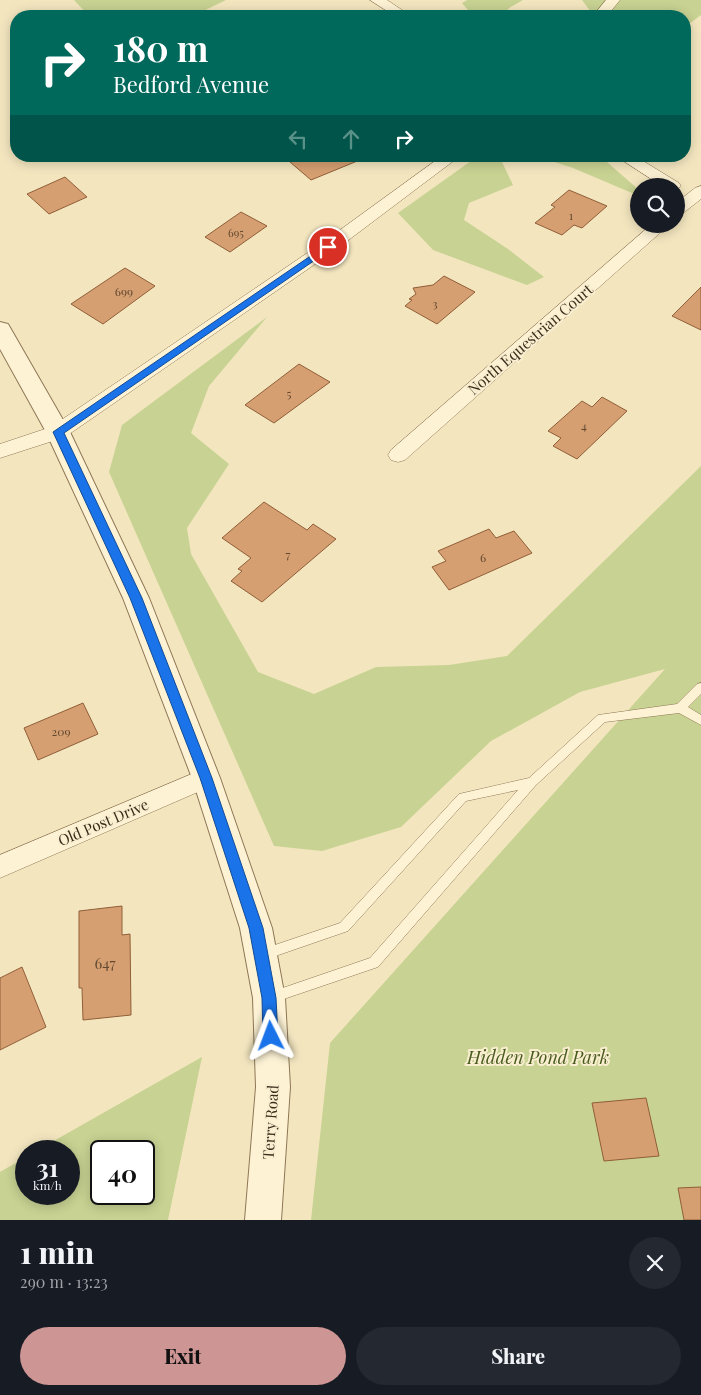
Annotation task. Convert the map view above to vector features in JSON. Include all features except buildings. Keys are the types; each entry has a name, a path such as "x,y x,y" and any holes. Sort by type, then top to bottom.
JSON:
{"street":[{"path":"377,0 394,10"},
{"path":"0,452 58,432 328,247 444,162"},
{"path":"634,162 660,178"},
{"path":"685,203 696,194"},
{"name":"North Equestrian Court","path":"398,455 652,233"},
{"name":"Terry Road","path":"0,328 58,432 136,598 206,778 256,928 269,998 273,1087 263,1220"},
{"name":"Old Post Drive","path":"0,867 206,778"}],"lane":[{"path":"680,708 701,687"},
{"path":"269,998 374,963 532,782 602,718 680,708 701,720"},
{"path":"261,954 344,927 463,797 532,782"}],"green space":[{"path":"74,0 226,0 205,10 83,10"},
{"path":"467,0 523,0 508,10 468,10 462,3"},
{"path":"582,0 701,0 701,15 691,22 691,10 590,10"},
{"path":"470,162 502,162 513,185 469,203 464,220 508,249 544,277 527,285 433,250 398,213"},
{"path":"554,162 607,162 630,182 630,192"},
{"name":"Hidden Pond Park","path":"267,317 209,386 191,433 229,464 187,528 191,554 258,672 314,694 376,667 449,665 507,656 701,466 701,1220 311,1220 330,1043 665,669 580,692 491,741 401,827 322,851 274,846 109,472 122,425"},
{"path":"202,1057 168,1220 0,1220 0,1172 15,1163 15,1205 80,1205 80,1140 55,1140"}],"route":[{"path":"271,1036 269,998 256,928 206,778 136,598 58,432 328,247"}]}
